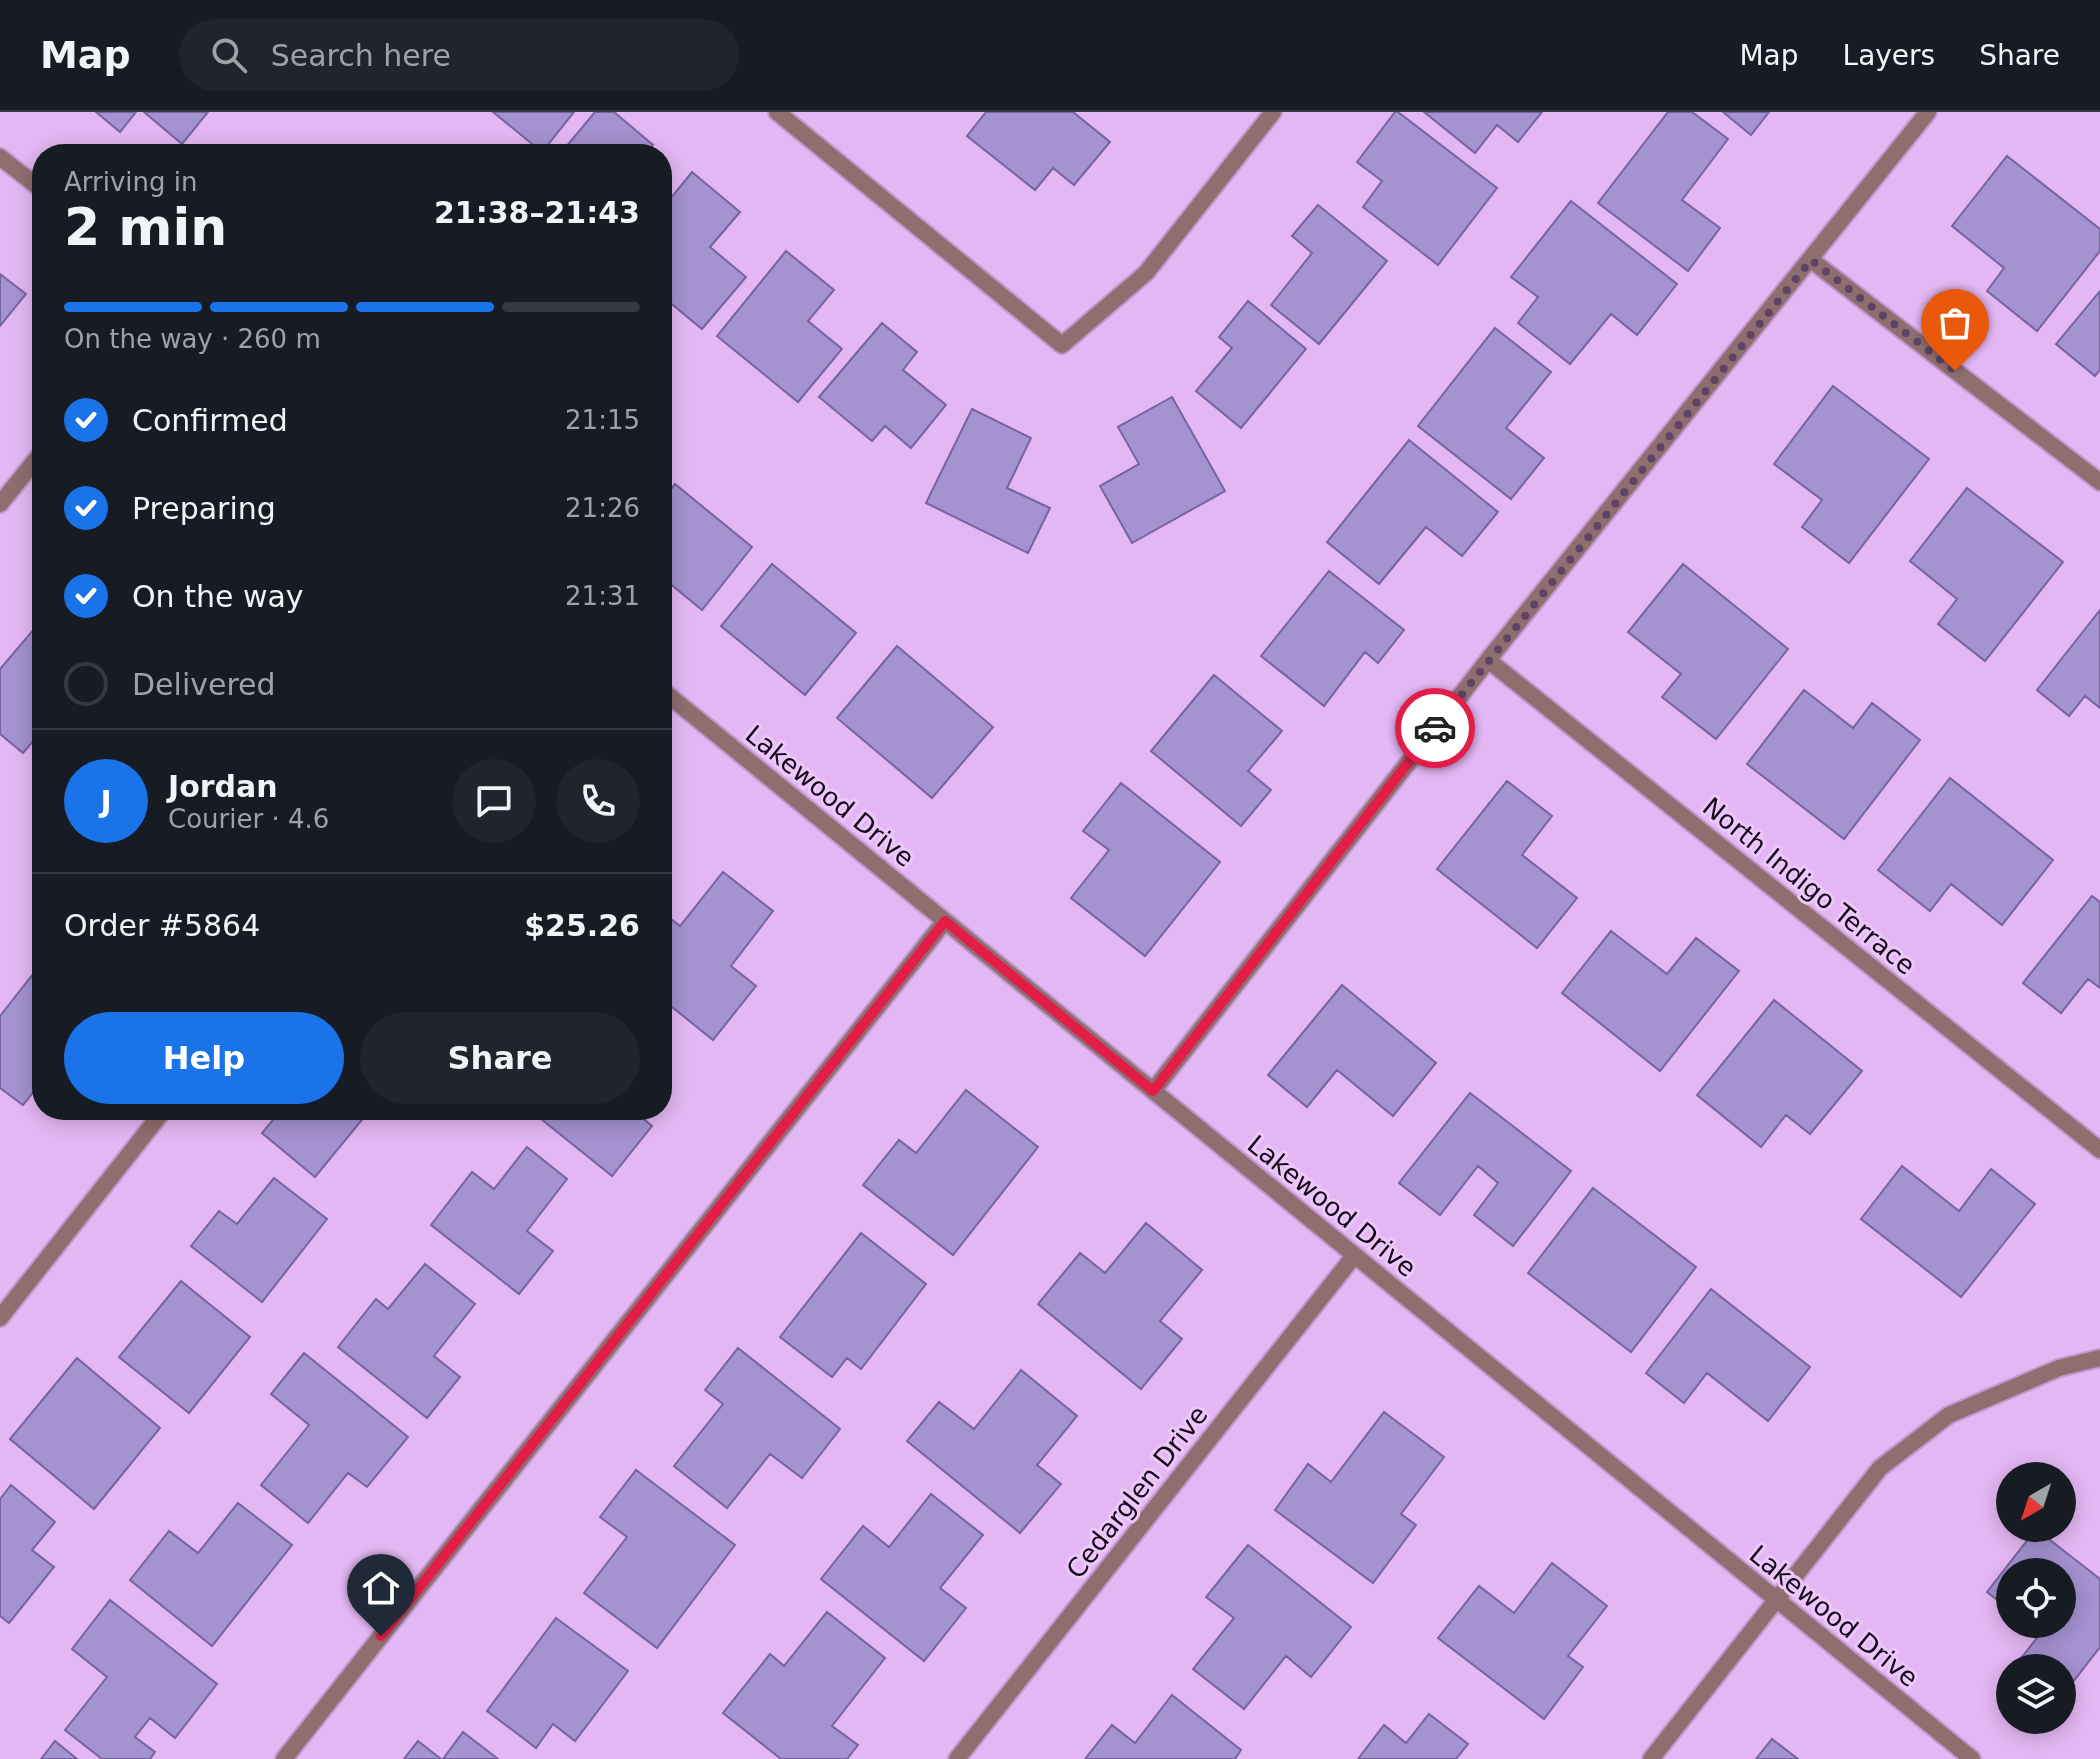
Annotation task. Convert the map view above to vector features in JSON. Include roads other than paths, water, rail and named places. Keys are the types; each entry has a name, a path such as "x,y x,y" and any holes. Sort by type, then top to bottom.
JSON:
{"street":[{"path":"777,112 1062,345 1146,273 1273,112"},
{"path":"1153,1091 1488,660 1928,112"},
{"path":"0,157 32,182"},
{"path":"1811,260 2100,482"},
{"path":"0,504 32,464"},
{"name":"North Indigo Terrace","path":"1488,660 2100,1150"},
{"name":"Lakewood Drive","path":"672,698 1972,1759"},
{"path":"284,1759 945,921"},
{"path":"0,1318 156,1120"},
{"name":"Cedarglen Drive","path":"957,1759 1354,1256"},
{"path":"1651,1759 1880,1468 1949,1415 2059,1368 2100,1358"}]}
